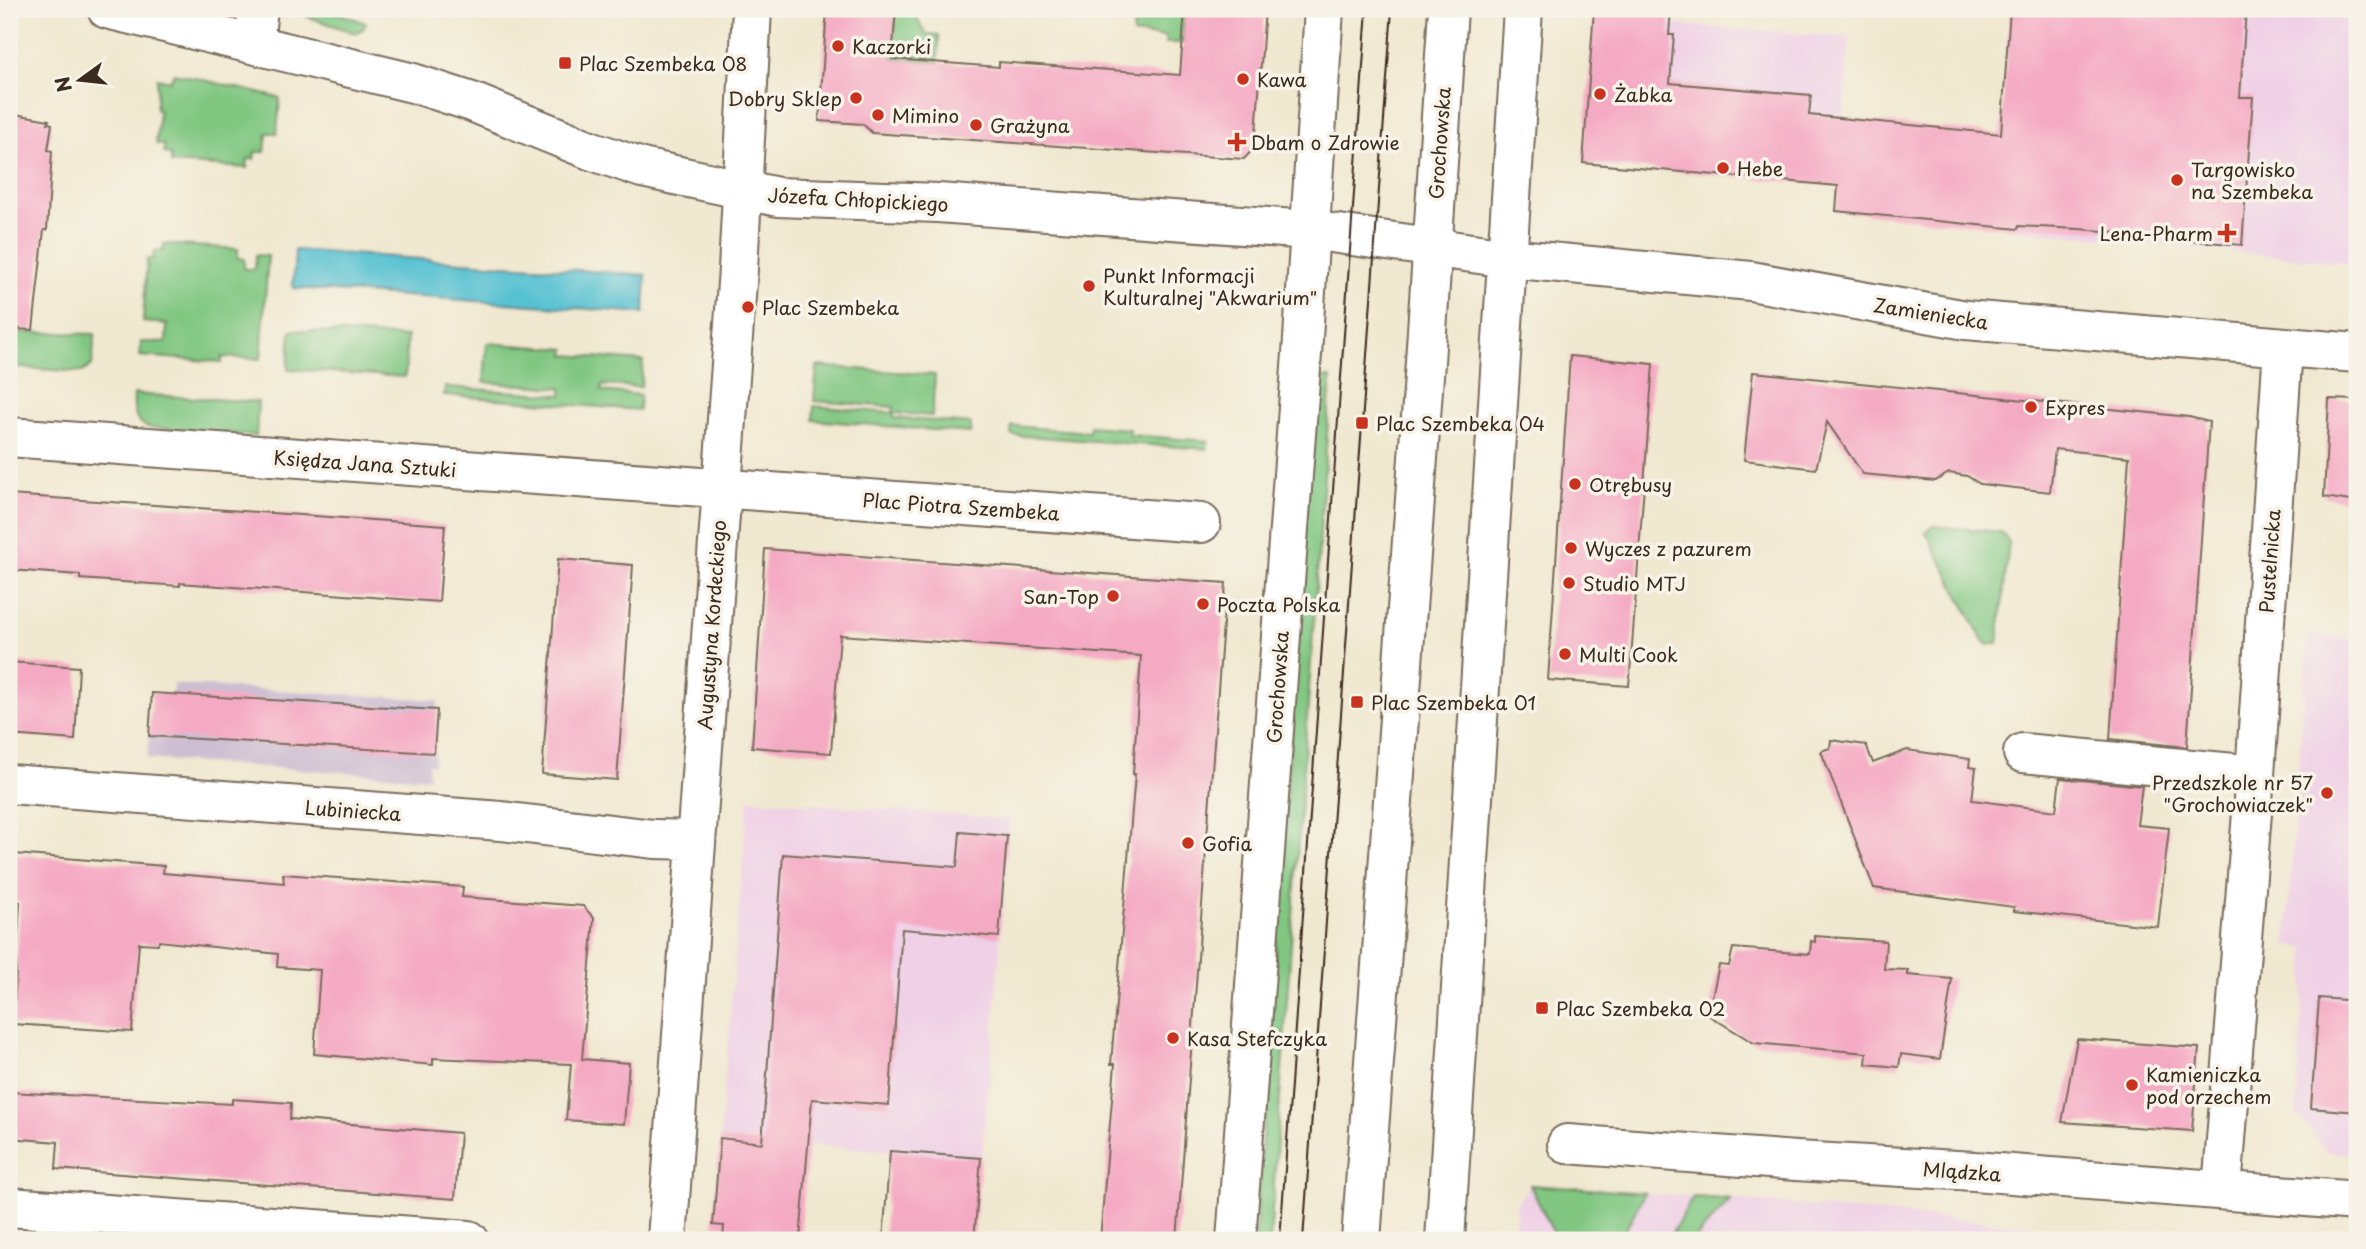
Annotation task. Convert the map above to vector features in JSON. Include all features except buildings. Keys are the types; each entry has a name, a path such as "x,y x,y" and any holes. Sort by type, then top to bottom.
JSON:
{"street":[{"name":"Józefa Chłopickiego","path":"107,9 256,26 472,102 642,168 742,191 778,197 938,203 1310,230 1507,257"},
{"name":"Augustyna Kordeckiego","path":"667,1240 742,191 752,9"},
{"name":"Grochowska","path":"1236,1240 1324,9"},
{"name":"Grochowska","path":"1361,1240 1448,9"},
{"path":"1445,1240 1523,9"},
{"name":"Zamieniecka","path":"1507,257 1751,281 1966,320 2357,353"},
{"name":"Pustelnicka","path":"2222,1190 2255,775 2283,347"},
{"name":"Księdza Jana Sztuki","path":"9,437 720,488"},
{"name":"Plac Piotra Szembeka","path":"720,488 1201,523"},
{"path":"2023,754 2255,775"},
{"name":"Lubiniecka","path":"9,784 501,821 654,839 696,841"},
{"name":"Mlądzka","path":"1567,1144 1974,1171 2357,1201"},
{"path":"9,1207 469,1240"}],"shaded area":[{"name":"Targowisko na Szembeka","path":"2010,9 2357,9 2357,264 1993,227"},
{"path":"1594,19 1850,37 1838,185 1587,164 1583,157"},
{"name":"Przedszkole nr 57 \"Grochowiaczek\"","path":"2308,635 2357,640 2357,1154 2327,1152 2296,1113 2306,948 2286,945"},
{"path":"173,684 438,700 434,765 428,764 429,778 147,759 149,736 171,736"},
{"path":"748,799 1009,819 992,1054 981,1158 720,1138"},
{"path":"1530,1185 1731,1199 2030,1226 2029,1240 1515,1240 1516,1205"}],"green space":[{"path":"296,9 327,9 366,23 363,29 355,33 308,17"},
{"path":"896,9 912,9 926,34 939,35 938,62 892,59"},
{"path":"1135,9 1185,9 1182,43 1166,43 1166,37 1133,34"},
{"path":"174,73 280,98 277,133 267,133 265,152 255,152 254,159 248,159 247,168 171,163 171,155 164,153 164,145 156,144 159,110 156,109 157,78 170,81"},
{"path":"164,244 238,249 238,258 244,259 244,269 255,269 256,255 268,256 261,359 222,357 222,362 140,356 141,342 166,342 167,324 143,322 147,259 153,259 154,251 163,251"},
{"path":"291,330 407,337 405,377 288,369"},
{"path":"9,332 95,334 92,365 82,372 9,367"},
{"path":"487,343 566,349 565,355 643,361 641,387 603,385 601,391 640,395 639,410 444,395 445,387 562,395 562,388 484,382"},
{"path":"817,366 935,375 932,416 894,413 894,418 971,424 970,433 813,420 814,406 893,413 894,407 814,401"},
{"path":"1316,377 1331,378 1270,1240 1255,1240"},
{"path":"134,394 258,402 256,436 147,427 139,421 135,413"},
{"path":"1012,426 1089,432 1090,426 1129,429 1129,435 1208,441 1207,449 1011,435"},
{"path":"1933,526 2001,532 2009,542 1998,643 1989,645 1982,639 1926,532"},
{"path":"1530,1185 1645,1193 1620,1240 1557,1240"},
{"path":"1693,1197 1731,1199 1694,1240 1668,1240"}],"water":[{"path":"295,250 646,275 644,313 293,288"}],"tram line":[{"path":"1280,1240 1367,9"},
{"path":"1303,1240 1392,9"}],"place":[{"name":"Kaczorki","path":"838,46"},
{"name":"Plac Szembeka 08","path":"565,63"},
{"name":"Kawa","path":"1243,79"},
{"name":"Żabka","path":"1600,94"},
{"name":"Dobry Sklep","path":"856,98"},
{"name":"Mimino","path":"878,115"},
{"name":"Grażyna","path":"976,125"},
{"name":"Dbam o Zdrowie","path":"1237,142"},
{"name":"Hebe","path":"1723,168"},
{"name":"Targowisko na Szembeka","path":"2177,180"},
{"name":"Lena-Pharm","path":"2227,233"},
{"name":"Punkt Informacji Kulturalnej \"Akwarium\"","path":"1089,286"},
{"name":"Plac Szembeka","path":"748,307"},
{"name":"Expres","path":"2031,407"},
{"name":"Plac Szembeka 04","path":"1362,423"},
{"name":"Otrębusy","path":"1575,484"},
{"name":"Wyczes z pazurem","path":"1571,548"},
{"name":"Studio MTJ","path":"1569,583"},
{"name":"San-Top","path":"1113,596"},
{"name":"Poczta Polska","path":"1203,604"},
{"name":"Multi Cook","path":"1565,654"},
{"name":"Plac Szembeka 01","path":"1357,702"},
{"name":"Przedszkole nr 57 \"Grochowiaczek\"","path":"2327,793"},
{"name":"Gofia","path":"1188,843"},
{"name":"Plac Szembeka 02","path":"1542,1008"},
{"name":"Kasa Stefczyka","path":"1173,1038"},
{"name":"Kamieniczka pod orzechem","path":"2132,1085"}]}
